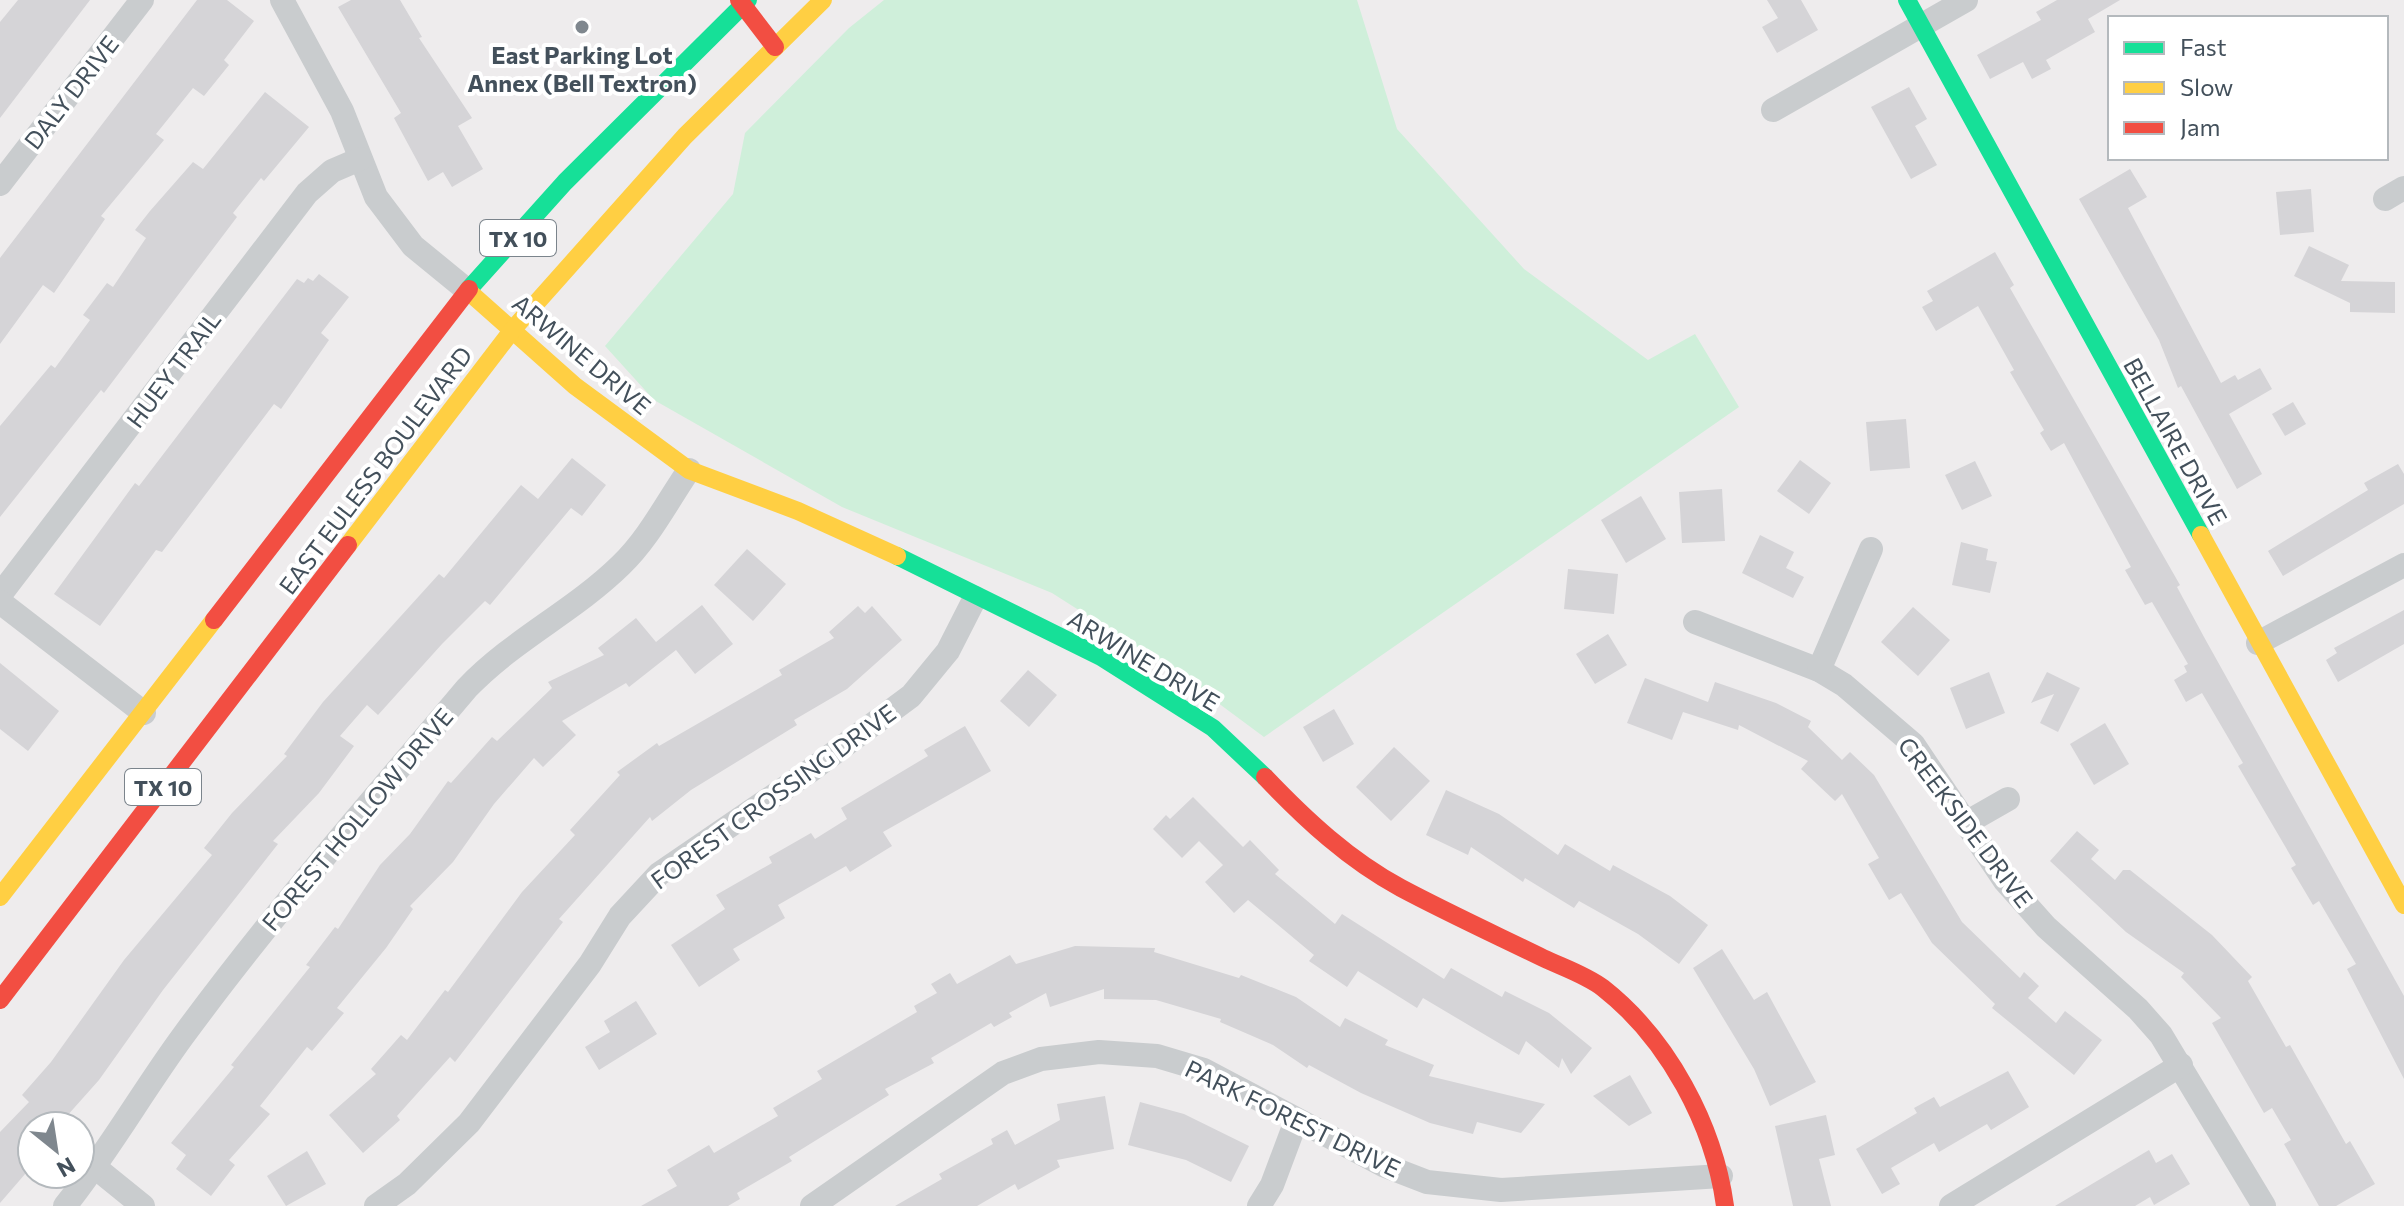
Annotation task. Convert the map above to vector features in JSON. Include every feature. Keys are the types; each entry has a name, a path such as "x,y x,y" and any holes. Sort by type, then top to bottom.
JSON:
{"street":[{"name":"DALY DRIVE","path":"0,184 142,0"},
{"path":"282,0 342,111 376,197 413,246 468,291"},
{"name":"EAST EULESS BOULEVARD","path":"0,1000 514,328 685,136 823,0"},
{"name":"BELLAIRE DRIVE","path":"1907,0 2258,643 2401,894"},
{"path":"1773,110 1966,0"},
{"path":"743,2 775,47"},
{"name":"EAST EULESS BOULEVARD","path":"0,897 468,291 565,182 743,2"},
{"name":"HUEY TRAIL","path":"0,595 307,193 332,171 360,159"},
{"name":"ARWINE DRIVE","path":"468,291 514,328 575,386 689,470 798,511 920,567 975,598 1101,657 1161,692 1244,755 1308,822 1399,887 1601,986 1637,1019 1671,1064 1694,1104 1721,1176 1725,1206"},
{"name":"FOREST HOLLOW DRIVE","path":"96,1168 181,1038 262,933 467,688 497,657 562,612 620,566 645,538 689,470"},
{"path":"1819,670 1871,549"},
{"path":"2258,643 2404,565"},
{"name":"FOREST CROSSING DRIVE","path":"376,1206 407,1184 469,1123 590,964 620,916 659,874 810,771 911,696 948,651 975,598"},
{"path":"0,602 144,713"},
{"name":"CREEKSIDE DRIVE","path":"1695,622 1819,670 1844,685 1913,744 2005,881 2046,927 2138,1009 2181,1065 2264,1206"},
{"path":"1966,823 2008,799"},
{"name":"PARK FOREST DRIVE","path":"812,1206 1003,1073 1041,1059 1099,1052 1157,1056 1204,1070 1383,1165 1472,1197 1501,1190 1721,1176"},
{"path":"1951,1206 2181,1065"},
{"path":"1259,1206 1272,1185 1296,1121"},
{"path":"96,1168 143,1206"},
{"name":"FOREST HOLLOW DRIVE","path":"65,1206 78,1190"}],"green space":[{"path":"884,0 1357,0 1397,129 1524,269 1648,360 1695,334 1739,407 1264,737 1179,674 1052,593 842,507 654,400 605,346 733,194 745,133 849,28"}],"building":[{"path":"18,0 90,0 0,118 0,22"},
{"path":"197,0 227,0 254,21 224,60 229,65 204,96 193,88 156,134 164,140 101,216 105,219 54,293 43,285 0,344 0,258"},
{"path":"351,0 400,0 422,37 419,38 472,118 458,126 483,169 452,187 443,172 428,181 394,118 401,113 338,7"},
{"path":"1767,0 1801,0 1818,30 1777,53 1762,27 1778,18"},
{"path":"2057,0 2120,0 2088,19 2095,32 2046,60 2051,69 2032,79 2023,62 1990,79 1977,55 2041,20 2036,12"},
{"path":"1909,87 1927,119 1915,126 1937,165 1911,179 1871,107"},
{"path":"265,92 309,127 233,213 237,217 104,393 101,390 0,517 0,426 51,365 55,368 90,320 83,315 107,283 113,287 146,238 135,230 150,211 193,162 203,169"},
{"path":"2130,169 2147,197 2128,208 2221,383 2235,375 2238,380 2260,368 2272,389 2229,414 2262,474 2237,489 2181,386 2178,388 2159,340 2079,199"},
{"path":"2311,189 2314,232 2280,235 2276,192"},
{"path":"2309,246 2349,265 2341,281 2395,282 2395,313 2350,312 2350,303 2294,276"},
{"path":"1995,252 2014,285 2010,288 2180,585 2177,587 2204,637 2404,996 2404,1079 2347,969 2356,964 2319,901 2313,905 2291,868 2296,865 2238,766 2243,763 2202,693 2186,702 2174,680 2187,672 2184,666 2188,664 2152,602 2145,605 2125,570 2131,567 2064,443 2051,451 2040,433 2044,430 2010,372 2014,370 1978,306 1936,331 1922,307 1933,301 1927,291"},
{"path":"319,274 349,297 321,333 329,340 281,409 274,404 162,552 156,550 100,626 54,594 135,483 139,486 297,279 304,283 308,278 313,281"},
{"path":"2293,402 2306,424 2285,436 2272,414"},
{"path":"1906,419 1910,468 1870,471 1866,422"},
{"path":"572,458 606,485 582,516 571,508 490,605 485,601 378,715 367,705 340,736 354,746 319,793 273,841 278,844 163,990 99,1080 72,1110 21,1110 29,1102 22,1095 51,1062 124,960 212,855 204,848 232,813 287,756 284,754 323,702 439,574 444,578 521,485 538,499"},
{"path":"1800,460 1831,483 1809,514 1777,491"},
{"path":"1975,461 1992,496 1962,510 1945,475"},
{"path":"2398,464 2404,474 2404,504 2283,576 2268,551 2368,490 2364,483"},
{"path":"1722,489 1725,541 1682,543 1679,492"},
{"path":"1641,496 1666,539 1626,563 1601,520"},
{"path":"1760,535 1794,552 1786,568 1804,577 1793,598 1742,573"},
{"path":"1961,542 1988,549 1986,560 1997,562 1990,593 1952,585"},
{"path":"747,549 786,584 753,621 714,585"},
{"path":"1568,569 1618,574 1614,614 1564,609"},
{"path":"702,605 733,644 695,674 676,650 629,687 626,683 562,721 576,735 543,767 534,758 494,804 453,862 410,906 413,909 386,948 337,1008 344,1013 312,1051 307,1047 260,1106 270,1114 229,1160 235,1165 211,1196 176,1169 186,1155 171,1143 234,1067 231,1065 310,967 306,965 335,927 338,929 380,865 410,834 448,781 451,783 492,737 497,741 552,688 548,682 604,655 598,648 636,618 656,642"},
{"path":"858,606 865,613 872,606 902,640 847,689 794,720 797,725 691,790 652,821 650,817 559,919 563,922 455,1062 450,1057 397,1116 400,1120 363,1153 329,1115 376,1074 371,1069 401,1035 407,1040 445,990 448,992 522,892 575,835 570,830 620,775 617,772 657,743 659,746 782,675 779,670 834,638 829,632"},
{"path":"1913,607 1950,640 1918,676 1881,642"},
{"path":"2404,610 2404,644 2338,682 2326,660 2337,653 2334,648"},
{"path":"1608,634 1627,665 1595,684 1576,654"},
{"path":"0,663 59,711 28,751 0,729"},
{"path":"1028,670 1057,695 1029,727 1000,701"},
{"path":"1989,672 2005,713 1966,729 1950,688"},
{"path":"2047,672 2080,688 2058,732 2040,723 2054,694 2031,703"},
{"path":"1645,678 1708,702 1715,682 1776,703 1811,721 1808,727 1842,760 1850,752 1874,775 1962,922 2020,978 2024,972 2039,986 2028,998 2056,1023 2065,1011 2102,1040 2074,1075 1992,1008 1995,1004 1932,943 1901,893 1889,900 1868,864 1879,858 1842,794 1835,801 1801,769 1808,761 1739,725 1738,730 1683,712 1672,740 1627,723"},
{"path":"1334,709 1354,744 1323,762 1303,727"},
{"path":"2105,723 2129,764 2094,785 2070,744"},
{"path":"965,726 991,771 883,832 892,846 850,872 846,866 778,905 785,918 733,949 740,960 699,987 671,945 725,909 716,895 772,863 769,857 811,833 815,839 847,819 841,808 928,756 924,750"},
{"path":"1394,747 1430,781 1391,821 1356,787"},
{"path":"1446,790 1499,814 1558,855 1565,844 1610,871 1613,865 1670,896 1708,925 1679,964 1638,934 1579,901 1574,908 1525,878 1523,882 1471,847 1468,855 1426,835"},
{"path":"1193,797 1243,847 1250,840 1279,870 1275,874 1335,924 1342,914 1444,979 1451,968 1502,997 1505,991 1549,1013 1592,1048 1571,1074 1562,1058 1559,1068 1526,1041 1519,1055 1423,998 1417,1008 1358,971 1347,987 1309,961 1314,955 1248,900 1234,913 1205,882 1223,865 1199,841 1182,858 1153,829 1166,815 1170,819"},
{"path":"2077,831 2099,850 2091,859 2115,880 2123,870 2130,870 2212,935 2252,977 2248,981 2286,1047 2290,1045 2346,1144 2350,1141 2375,1184 2336,1206 2319,1206 2284,1144 2291,1140 2272,1108 2264,1113 2212,1023 2221,1018 2181,977 2184,973 2126,932 2050,861"},
{"path":"1075,946 1155,948 1154,952 1239,978 1241,975 1296,997 1340,1027 1345,1018 1388,1040 1385,1045 1434,1065 1429,1076 1545,1104 1521,1133 1477,1122 1473,1134 1430,1123 1361,1093 1309,1065 1307,1068 1273,1045 1220,1022 1221,1019 1156,1000 1104,999 1104,989 1050,1007 1046,993 1009,1013 1012,1017 994,1027 991,1023 931,1058 934,1063 885,1089 889,1095 789,1157 792,1161 737,1193 740,1199 728,1206 641,1206 677,1186 667,1170 709,1145 714,1153 778,1116 773,1108 822,1079 817,1071 917,1012 914,1006 937,993 931,984 950,973 957,984 1010,955 1016,964"},
{"path":"1722,949 1754,1000 1767,992 1816,1082 1770,1106 1754,1069 1693,968"},
{"path":"636,1001 657,1034 599,1070 585,1047 610,1032 604,1021"},
{"path":"2008,1071 2029,1107 1991,1130 1987,1124 1939,1152 1934,1143 1891,1168 1900,1184 1882,1194 1856,1149 1917,1113 1914,1108 1934,1097 1940,1107"},
{"path":"1630,1075 1652,1113 1629,1126 1593,1096"},
{"path":"1105,1096 1114,1149 1057,1160 1060,1167 1018,1190 1015,1184 977,1206 895,1206 942,1179 939,1174 993,1144 991,1139 1007,1130 1015,1145 1060,1120 1057,1104"},
{"path":"1140,1102 1184,1114 1249,1146 1231,1182 1186,1160 1128,1145"},
{"path":"16,1115 16,1184 0,1203 0,1132"},
{"path":"1826,1115 1835,1155 1819,1159 1831,1206 1793,1206 1775,1126"},
{"path":"2149,1150 2156,1163 2172,1154 2190,1184 2154,1205 2150,1197 2135,1206 2055,1206"},
{"path":"307,1151 326,1184 286,1206 267,1176"}],"traffic: fast":[{"path":"469,289 565,182 748,0"},
{"path":"1907,0 2201,535"},
{"path":"897,556 1101,657 1213,728 1265,777"}],"traffic: slow":[{"path":"348,545 514,328 685,136 823,0"},
{"path":"468,291 575,386 689,470 798,511 897,556"},
{"path":"2201,535 2404,905"},
{"path":"0,897 214,620"}],"traffic: jam":[{"path":"739,0 775,47"},
{"path":"214,620 469,289"},
{"path":"0,1000 348,545"},
{"path":"1265,777 1329,838 1382,877 1589,979 1626,1009 1667,1058 1699,1115 1719,1175 1725,1206"}],"place":[{"name":"East Parking Lot Annex (Bell Textron)","path":"582,27"}]}
